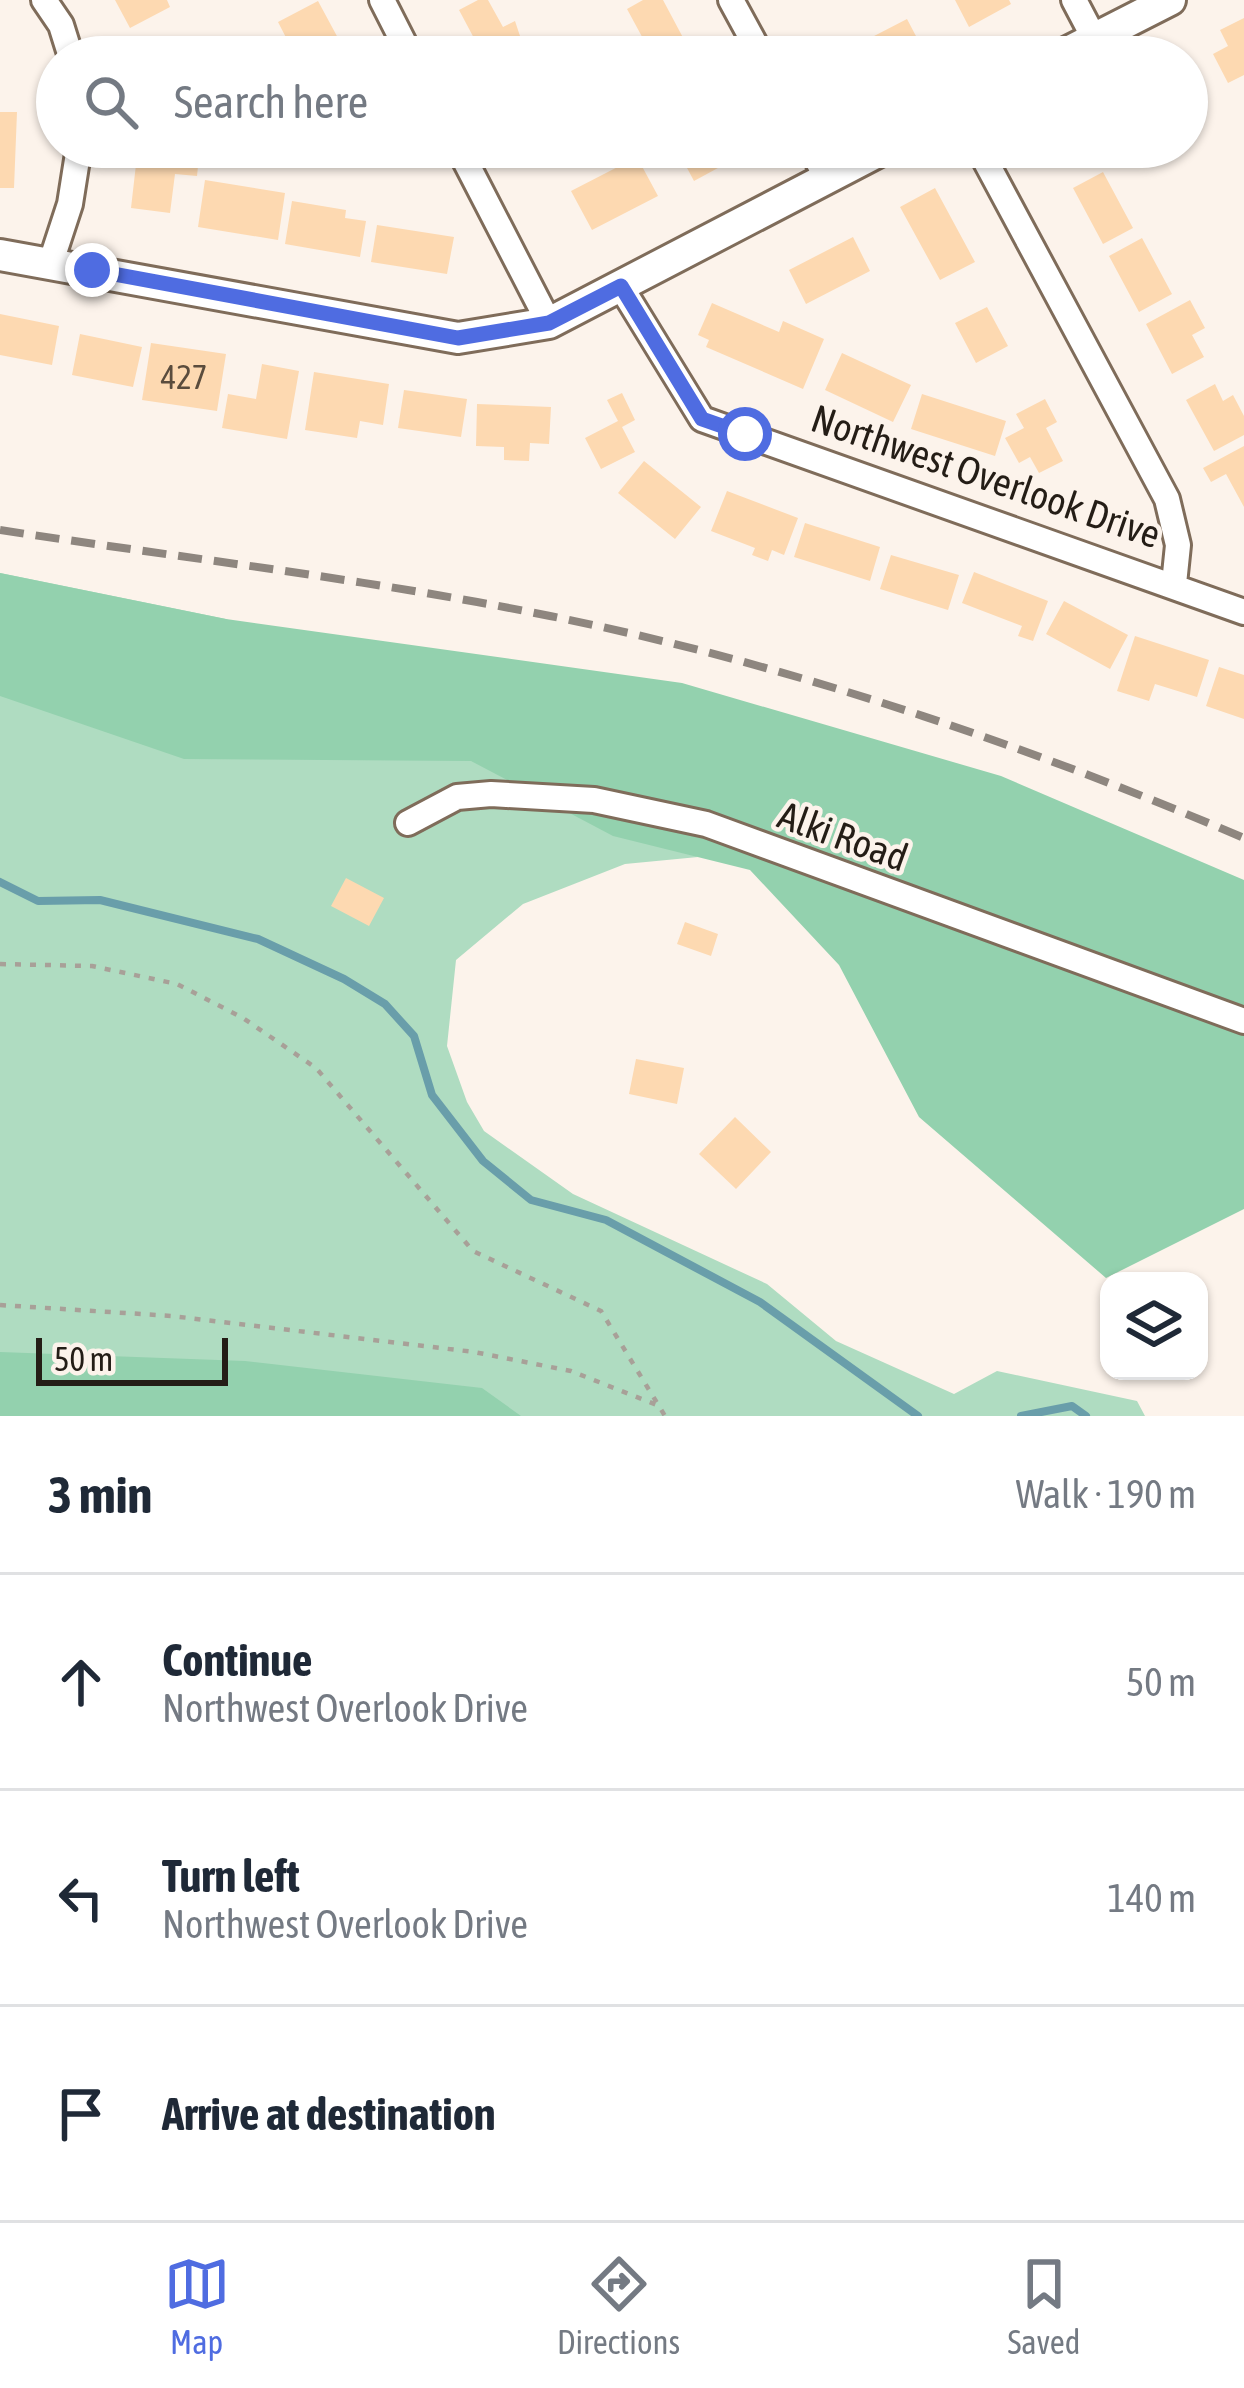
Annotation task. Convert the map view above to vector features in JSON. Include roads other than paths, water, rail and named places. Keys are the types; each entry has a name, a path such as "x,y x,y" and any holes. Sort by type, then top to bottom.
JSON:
{"street":[{"path":"44,0 64,36"},
{"path":"382,0 400,36"},
{"path":"731,0 751,36"},
{"path":"1074,0 1093,36"},
{"path":"1098,36 1170,0"},
{"path":"51,262 70,204 76,168"},
{"path":"469,168 549,323"},
{"path":"822,168 827,178"},
{"path":"0,255 458,338 549,323 846,168"},
{"path":"989,168 1167,499 1178,545 1174,584"},
{"name":"Northwest Overlook Drive","path":"621,286 702,419 1244,611"},
{"name":"Alki Road","path":"408,823 458,796 491,794 594,800 706,824 1244,1021"}],"waterway":[{"path":"0,882 38,901 100,900 258,939 344,979 385,1004 414,1036 432,1095 483,1161 531,1200 606,1220 760,1302 918,1416"},
{"path":"1021,1416 1072,1406 1086,1416"}],"railway":[{"path":"0,530 413,591 639,635 903,709 1075,770 1244,838"}]}
